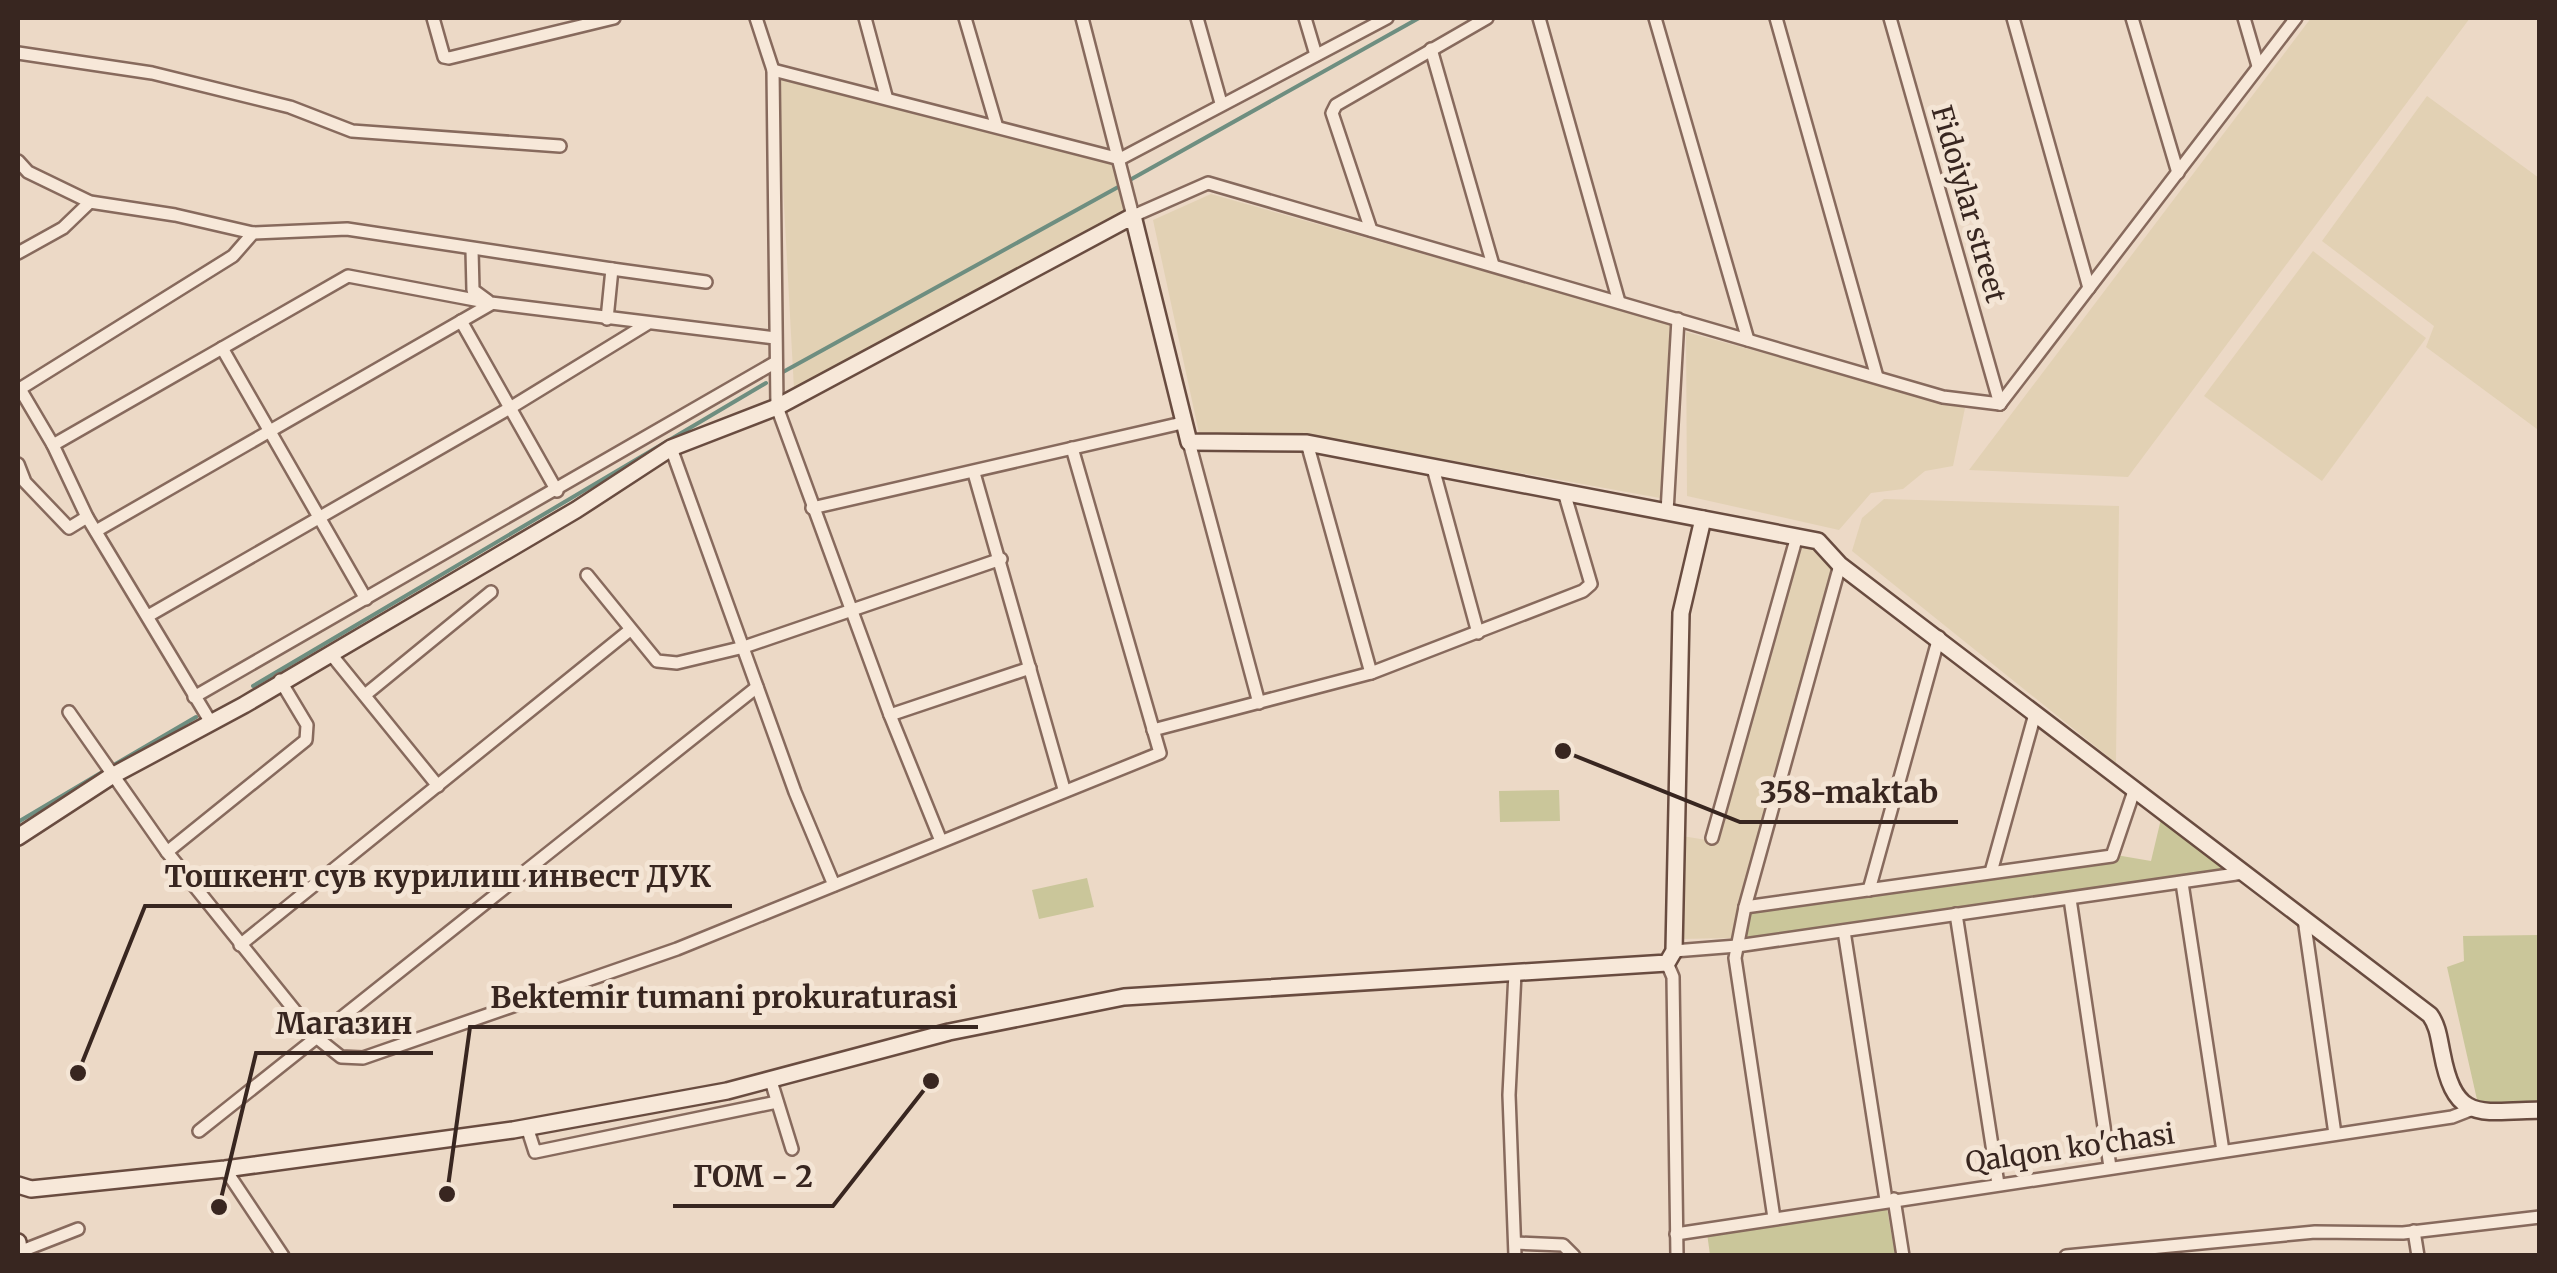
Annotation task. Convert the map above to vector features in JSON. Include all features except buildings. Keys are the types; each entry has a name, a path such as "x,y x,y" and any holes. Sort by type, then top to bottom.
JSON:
{"street":[{"path":"433,18 444,57 449,58 611,18"},
{"path":"756,18 773,70 777,408 890,716 941,841"},
{"path":"865,18 886,96"},
{"path":"966,18 996,124"},
{"path":"1082,18 1120,159 1182,423 1259,703"},
{"path":"1198,18 1221,103"},
{"path":"1305,18 1316,55"},
{"path":"773,70 996,124 1120,159 1387,18"},
{"path":"1371,230 1332,113 1342,99 1487,18"},
{"path":"1539,18 1620,302"},
{"path":"1655,18 1748,340"},
{"path":"1776,18 1877,377"},
{"name":"Fidoiylar street","path":"1890,18 2000,404"},
{"path":"2014,18 2089,288"},
{"path":"2132,18 2178,172"},
{"path":"2244,18 2258,66"},
{"path":"18,836 106,771 210,721 576,510 671,448 777,408 1133,216 1208,183 1943,397 2000,404 2296,18"},
{"path":"1432,49 1493,266"},
{"path":"18,53 152,73 290,107 352,130 560,146"},
{"path":"18,161 28,172 90,202 175,214 253,233 347,229 706,282"},
{"path":"18,253 63,228 90,202"},
{"path":"210,721 87,517 54,445 19,389 234,256 253,233"},
{"path":"472,250 473,290 492,303"},
{"path":"607,319 612,269"},
{"path":"54,445 348,276 492,303 775,338"},
{"path":"96,531 492,303"},
{"path":"1667,512 1678,319"},
{"path":"460,321 557,492"},
{"path":"148,616 510,408 647,324"},
{"path":"222,348 366,599"},
{"path":"194,697 557,492 776,362"},
{"path":"812,508 1182,423"},
{"path":"1188,442 1307,443 1824,544 1840,565 1940,637 2134,791 2430,1015 2448,1083 2470,1110 2540,1110"},
{"path":"1307,443 1371,673"},
{"path":"671,448 834,885"},
{"path":"68,712 166,852 316,1037 342,1057 363,1058 677,950 1160,753 1072,448"},
{"path":"18,464 24,482 69,528 87,517"},
{"path":"1434,468 1478,633"},
{"path":"974,473 1064,789"},
{"path":"1153,730 1371,673 1478,633 1591,584 1564,492"},
{"path":"1677,1256 1670,957 1680,614 1703,519"},
{"path":"1712,838 1798,536"},
{"path":"588,574 630,630 657,661 666,664 744,648 1001,559"},
{"path":"1774,1218 1737,946 1840,565"},
{"path":"365,695 491,592"},
{"path":"240,944 630,630"},
{"path":"1869,890 1940,637"},
{"path":"330,652 438,786"},
{"path":"890,716 1030,668"},
{"path":"166,852 306,740 307,726 280,680"},
{"path":"199,1130 757,687"},
{"path":"1990,872 2035,714"},
{"path":"1745,907 2112,856 2134,791"},
{"path":"22,1190 226,1169 528,1127 772,1081 936,1035 1099,1002 1322,982 1515,973 1670,957 2243,872"},
{"path":"2182,882 2223,1151"},
{"path":"2070,899 2110,1167"},
{"path":"1956,914 1998,1184"},
{"path":"2304,919 2335,1134"},
{"path":"1844,931 1890,1200 1904,1256"},
{"path":"1515,973 1509,1095 1515,1249 1563,1245 1574,1256"},
{"path":"772,1081 792,1149"},
{"path":"528,1127 535,1152 777,1102"},
{"name":"Qalqon ko'chasi","path":"1676,1234 2452,1116 2470,1110"},
{"path":"226,1169 283,1256"},
{"path":"2066,1256 2315,1232 2414,1231 2540,1217"},
{"path":"19,1250 78,1230"},
{"path":"2414,1231 2418,1256"}],"shaded area":[{"path":"2311,18 2470,18 2128,477 1969,470"},
{"path":"777,76 1111,164 1129,213 794,389"},
{"path":"2427,96 2539,178 2537,429 2426,347 2434,326 2322,241"},
{"path":"1211,194 1670,324 1660,498 1309,435 1199,433 1153,220"},
{"path":"2313,251 2426,338 2322,481 2204,396"},
{"path":"1686,332 1965,408 1953,466 1925,471 1903,489 1871,493 1839,530 1687,496"},
{"path":"1884,499 2119,506 2116,763 1852,551 1862,518"},
{"path":"1801,544 1819,548 1830,560 1831,573 1732,938 1680,939 1682,836 1719,842"},
{"path":"1559,790 1560,821 1500,822 1499,791"},
{"path":"2161,819 2227,869 1754,940 1745,937 1750,911 2116,855 2151,861"},
{"path":"1087,878 1094,907 1039,919 1032,890"},
{"path":"2539,935 2539,1102 2478,1104 2447,967 2464,961 2463,936"},
{"path":"1887,1208 1895,1255 1710,1255 1707,1233"}],"waterway":[{"path":"1128,181 1419,18"},
{"path":"783,372 1120,186"},
{"path":"253,686 766,383"},
{"path":"112,766 196,717"},
{"path":"18,822 104,771"}],"place":[{"name":"358-maktab","path":"1563,751"},
{"name":"Тошкент сув курилиш инвест ДУК","path":"78,1073"},
{"name":"ГОМ - 2","path":"931,1081"},
{"name":"Bektemir tumani prokuraturasi","path":"447,1194"},
{"name":"Магазин","path":"219,1207"}]}
